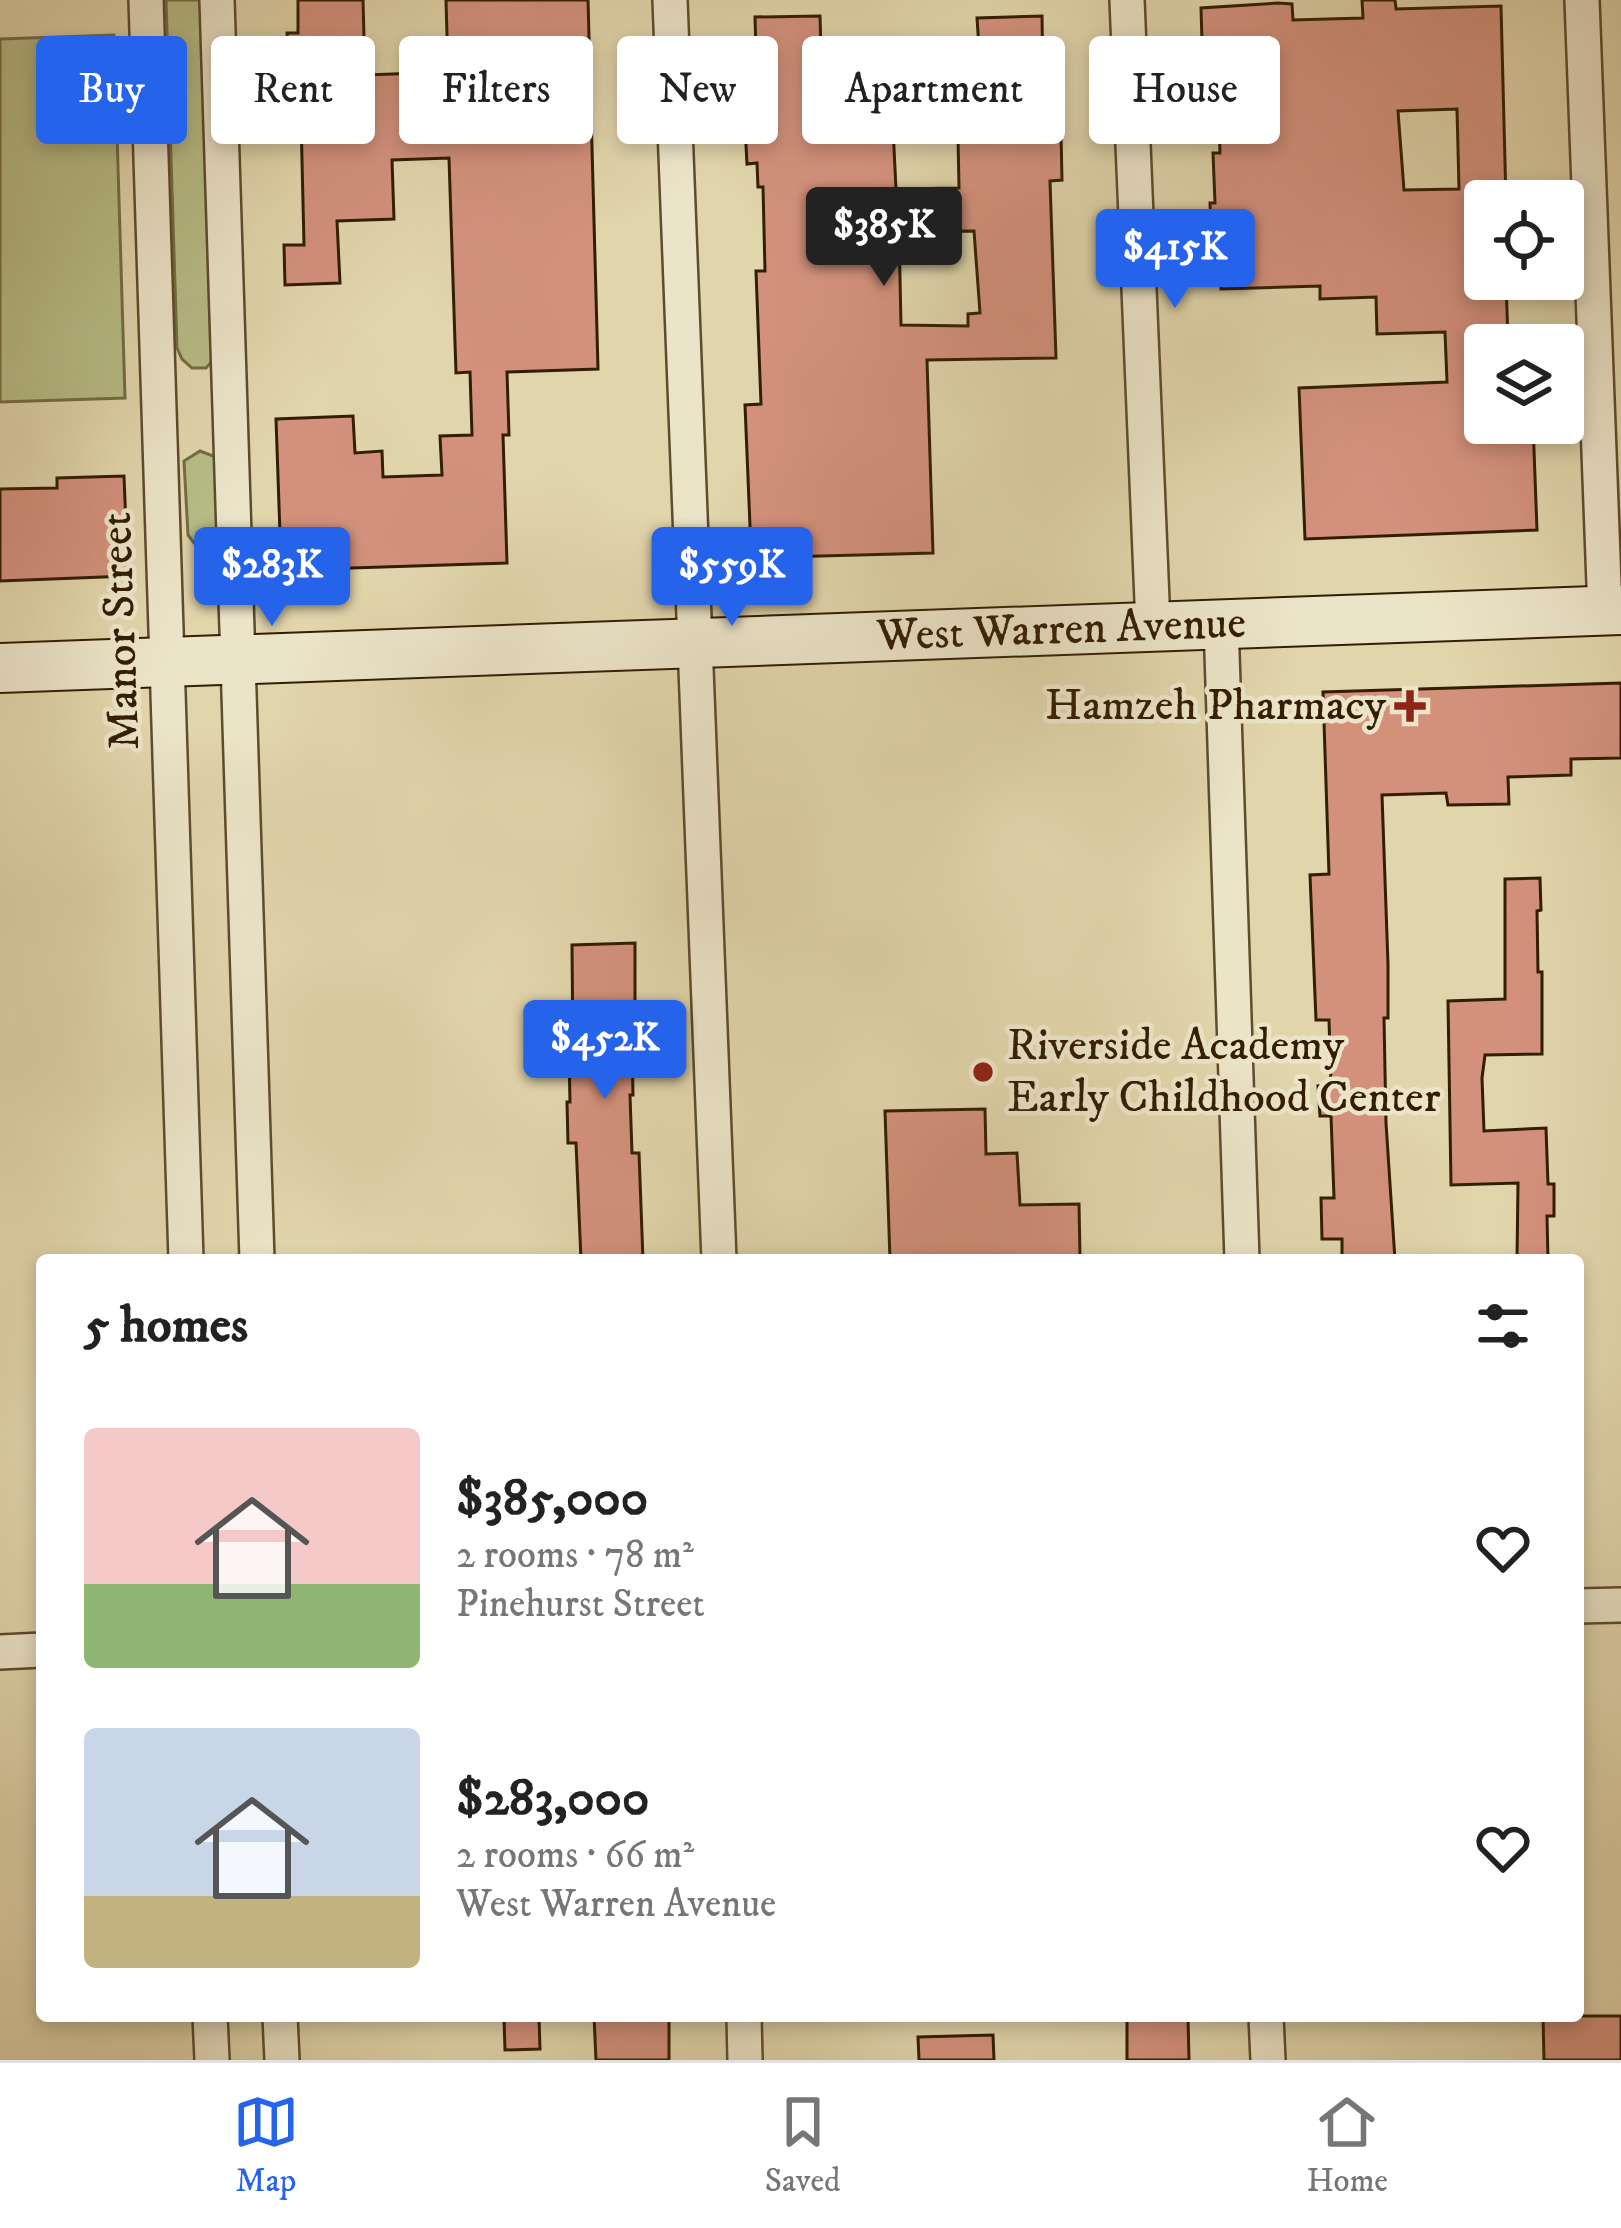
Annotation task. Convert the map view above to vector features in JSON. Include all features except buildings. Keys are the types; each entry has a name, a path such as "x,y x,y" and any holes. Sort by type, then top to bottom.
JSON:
{"main road":[{"name":"West Warren Avenue","path":"0,668 1613,610"}],"street":[{"name":"Manor Street","path":"146,0 186,1254"},
{"path":"217,0 257,1254"},
{"path":"670,0 719,1254"},
{"path":"1127,0 1153,625"},
{"path":"1582,0 1613,610"},
{"path":"1221,623 1242,1254"},
{"path":"1584,1606 1621,1605"},
{"path":"0,1652 36,1650"},
{"path":"210,2022 212,2060"},
{"path":"280,2022 282,2060"},
{"path":"744,2022 745,2060"},
{"path":"1266,2022 1268,2060"}],"green space":[{"path":"166,0 205,0 215,358 206,368 192,368 177,348 171,144 187,144 187,36 167,36"},
{"path":"36,38 36,144 117,144 125,398 0,402 0,39"},
{"path":"200,451 216,457 221,533 215,543 194,543 188,535 184,461"}],"place":[{"name":"Hamzeh Pharmacy","path":"1410,706"},
{"name":"Riverside Academy Early Childhood Center","path":"983,1072"}]}
